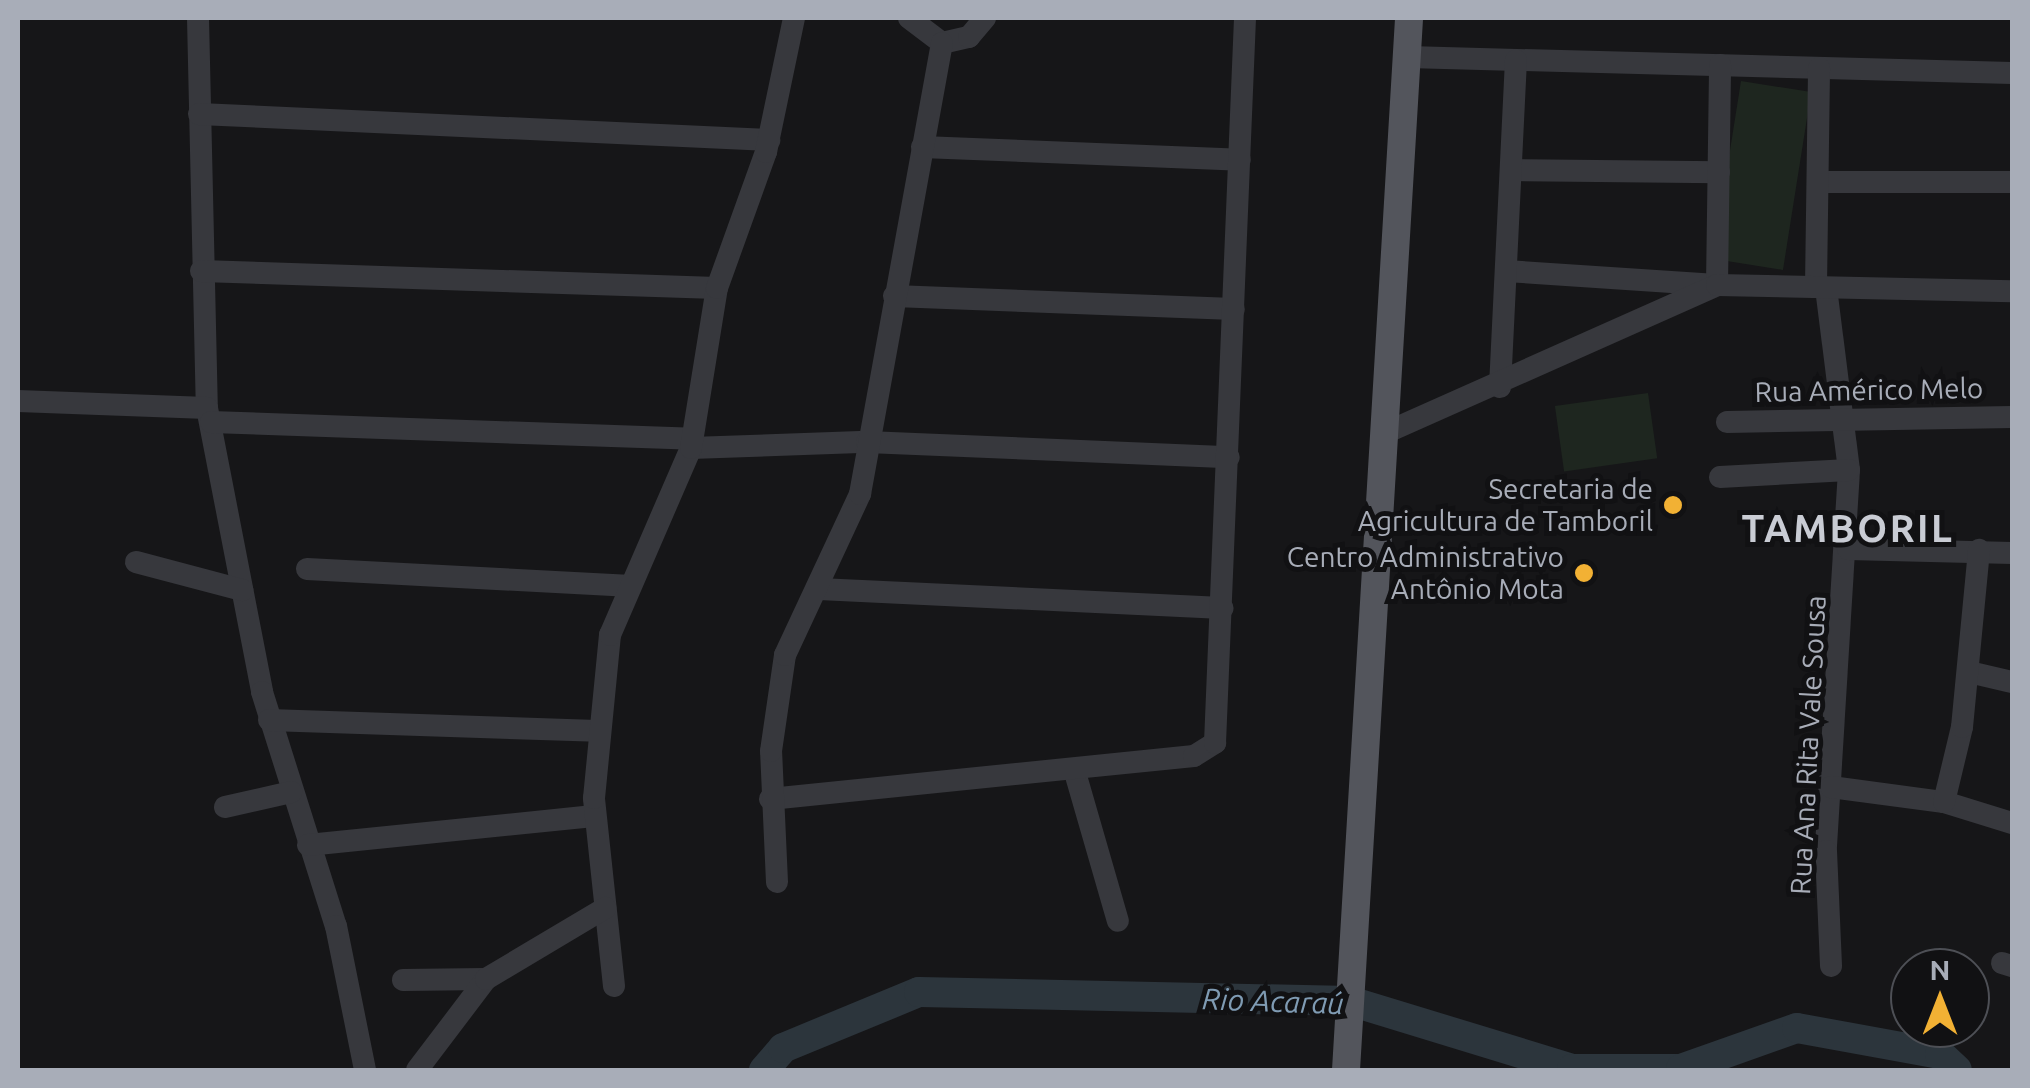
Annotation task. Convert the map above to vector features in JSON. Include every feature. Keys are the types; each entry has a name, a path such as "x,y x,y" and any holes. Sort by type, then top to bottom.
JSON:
{"main road":[{"path":"1346,1070 1409,18"}],"street":[{"path":"198,18 200,271 209,415 269,720 336,926 365,1070"},
{"path":"614,986 594,816 597,732 627,586 692,443 717,288 769,140 794,18"},
{"path":"908,18 942,43 969,37 985,18"},
{"path":"770,799 1074,768 1211,748 1223,608 1246,18"},
{"path":"776,882 770,799 786,656 860,494 942,43"},
{"path":"1408,57 2012,73"},
{"path":"1500,387 1516,60"},
{"path":"1717,285 1720,66"},
{"name":"Rua Ana Rita Vale Sousa","path":"1820,68 1821,287 1846,418 1848,470 1848,550 1831,787 1831,966"},
{"path":"198,114 769,140"},
{"path":"922,147 1240,160"},
{"path":"1511,170 1719,172"},
{"path":"1818,182 2012,182"},
{"path":"200,271 717,288"},
{"path":"1506,271 1717,285 2012,291"},
{"path":"1386,433 1500,387 1717,285"},
{"path":"894,296 1234,309"},
{"path":"18,400 692,443 867,442 1229,458"},
{"name":"Rua Américo Melo","path":"1728,422 2012,418"},
{"path":"1720,477 1848,470"},
{"path":"1848,550 2012,553"},
{"path":"1944,802 1969,672 1978,550"},
{"path":"136,562 242,590"},
{"path":"307,569 627,586"},
{"path":"819,589 1223,608"},
{"path":"1969,672 2012,682"},
{"path":"269,720 597,732"},
{"path":"1074,768 1118,920"},
{"path":"1831,787 1944,802 2012,823"},
{"path":"225,807 291,792"},
{"path":"308,845 594,816"},
{"path":"417,1070 486,979 605,908"},
{"path":"404,980 486,979"}],"shaded area":[{"path":"1741,81 1811,92 1783,270 1713,259"},
{"path":"1648,393 1657,458 1564,471 1555,406"}],"waterway":[{"name":"Rio Acaraú","path":"764,1070 783,1048 919,992 1350,1001 1572,1069 1681,1069 1797,1028 1940,1054 1957,1070"}],"place":[{"name":"Secretaria de Agricultura de Tamboril","path":"1673,505"},
{"name":"Centro Administrativo Antônio Mota","path":"1584,573"}],"district":[{"name":"TAMBORIL","path":"1848,529"}]}
